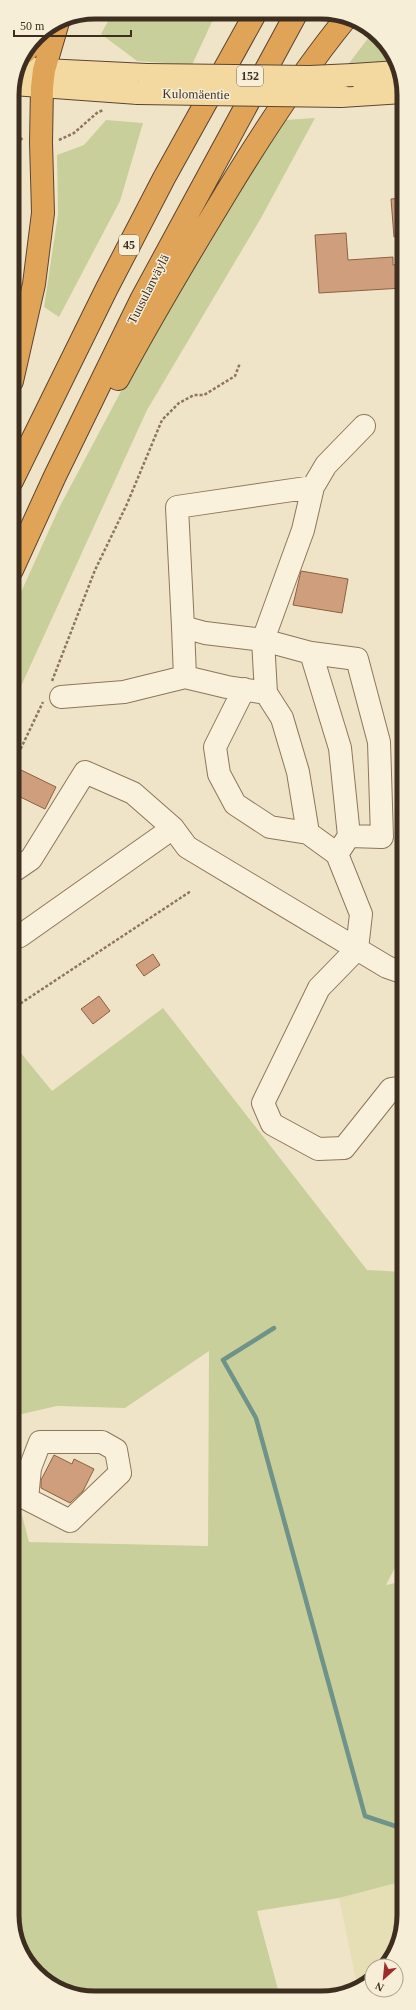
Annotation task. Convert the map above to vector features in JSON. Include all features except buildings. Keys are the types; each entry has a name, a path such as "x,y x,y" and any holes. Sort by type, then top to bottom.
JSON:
{"highway":[{"name":"45","path":"19,467 106,290 164,178 252,19"},
{"name":"Tuusulanväylä","path":"19,555 55,476 141,300 293,19"},
{"path":"55,476 113,389 163,297 259,139 315,58 344,22"},
{"path":"19,350 34,284 43,213 30,141 43,79 56,30"}],"main road":[{"name":"Kulomäentie","path":"23,70 43,79"},
{"name":"Kulomäentie","path":"143,84 310,78 393,72"},
{"name":"Kulomäentie","path":"20,83 43,79 341,96 397,92"}],"lane":[{"path":"308,833 298,772 282,718 266,693 263,640 303,530 313,487 326,465 364,426"},
{"path":"185,677 177,507 313,487"},
{"path":"183,627 205,633 263,640 311,653 357,660 379,742 382,837 349,836"},
{"path":"311,653 340,748 349,836 337,854"},
{"path":"52,693 124,692 185,677 266,693"},
{"path":"244,689 215,747 219,774 235,804 270,826 308,833 337,854 361,914 357,949 319,988 263,1103 272,1124 318,1149 344,1148 391,1089 397,1088"},
{"path":"19,867 31,858 85,772 133,793 173,828 187,847 387,967 397,971"},
{"path":"19,936 173,828"},
{"path":"40,1442 102,1442 116,1450 120,1473 70,1521 27,1499 21,1468 40,1442"}],"path":[{"path":"19,136 30,141 55,142 74,133 98,112 110,107"},
{"path":"19,147 30,141"},
{"path":"19,754 52,693 95,570 127,504 162,420 179,402 194,396 204,395 235,376 240,363"},
{"path":"19,1005 191,891"}],"shaded area":[{"path":"397,1883 397,1920 393,1940 383,1958 364,1958 364,1977 356,1982 339,1898"}],"green space":[{"path":"109,19 213,19 192,65 137,61 101,34"},
{"path":"369,37 375,41 390,63 347,66"},
{"path":"315,118 261,218 147,410 19,691 19,597 60,506 153,331 285,120"},
{"path":"106,120 143,123 120,201 59,317 44,307 58,214 57,155 84,145"},
{"path":"163,1008 367,1270 397,1272 397,1564 386,1585 397,1583 397,1883 339,1898 257,1911 278,1991 80,1990 57,1981 41,1969 29,1953 20,1930 19,1503 29,1542 208,1546 209,1351 125,1408 57,1406 19,1415 19,1051 52,1091"}],"waterway":[{"path":"274,1328 223,1360 256,1418 365,1816 397,1827"}]}
